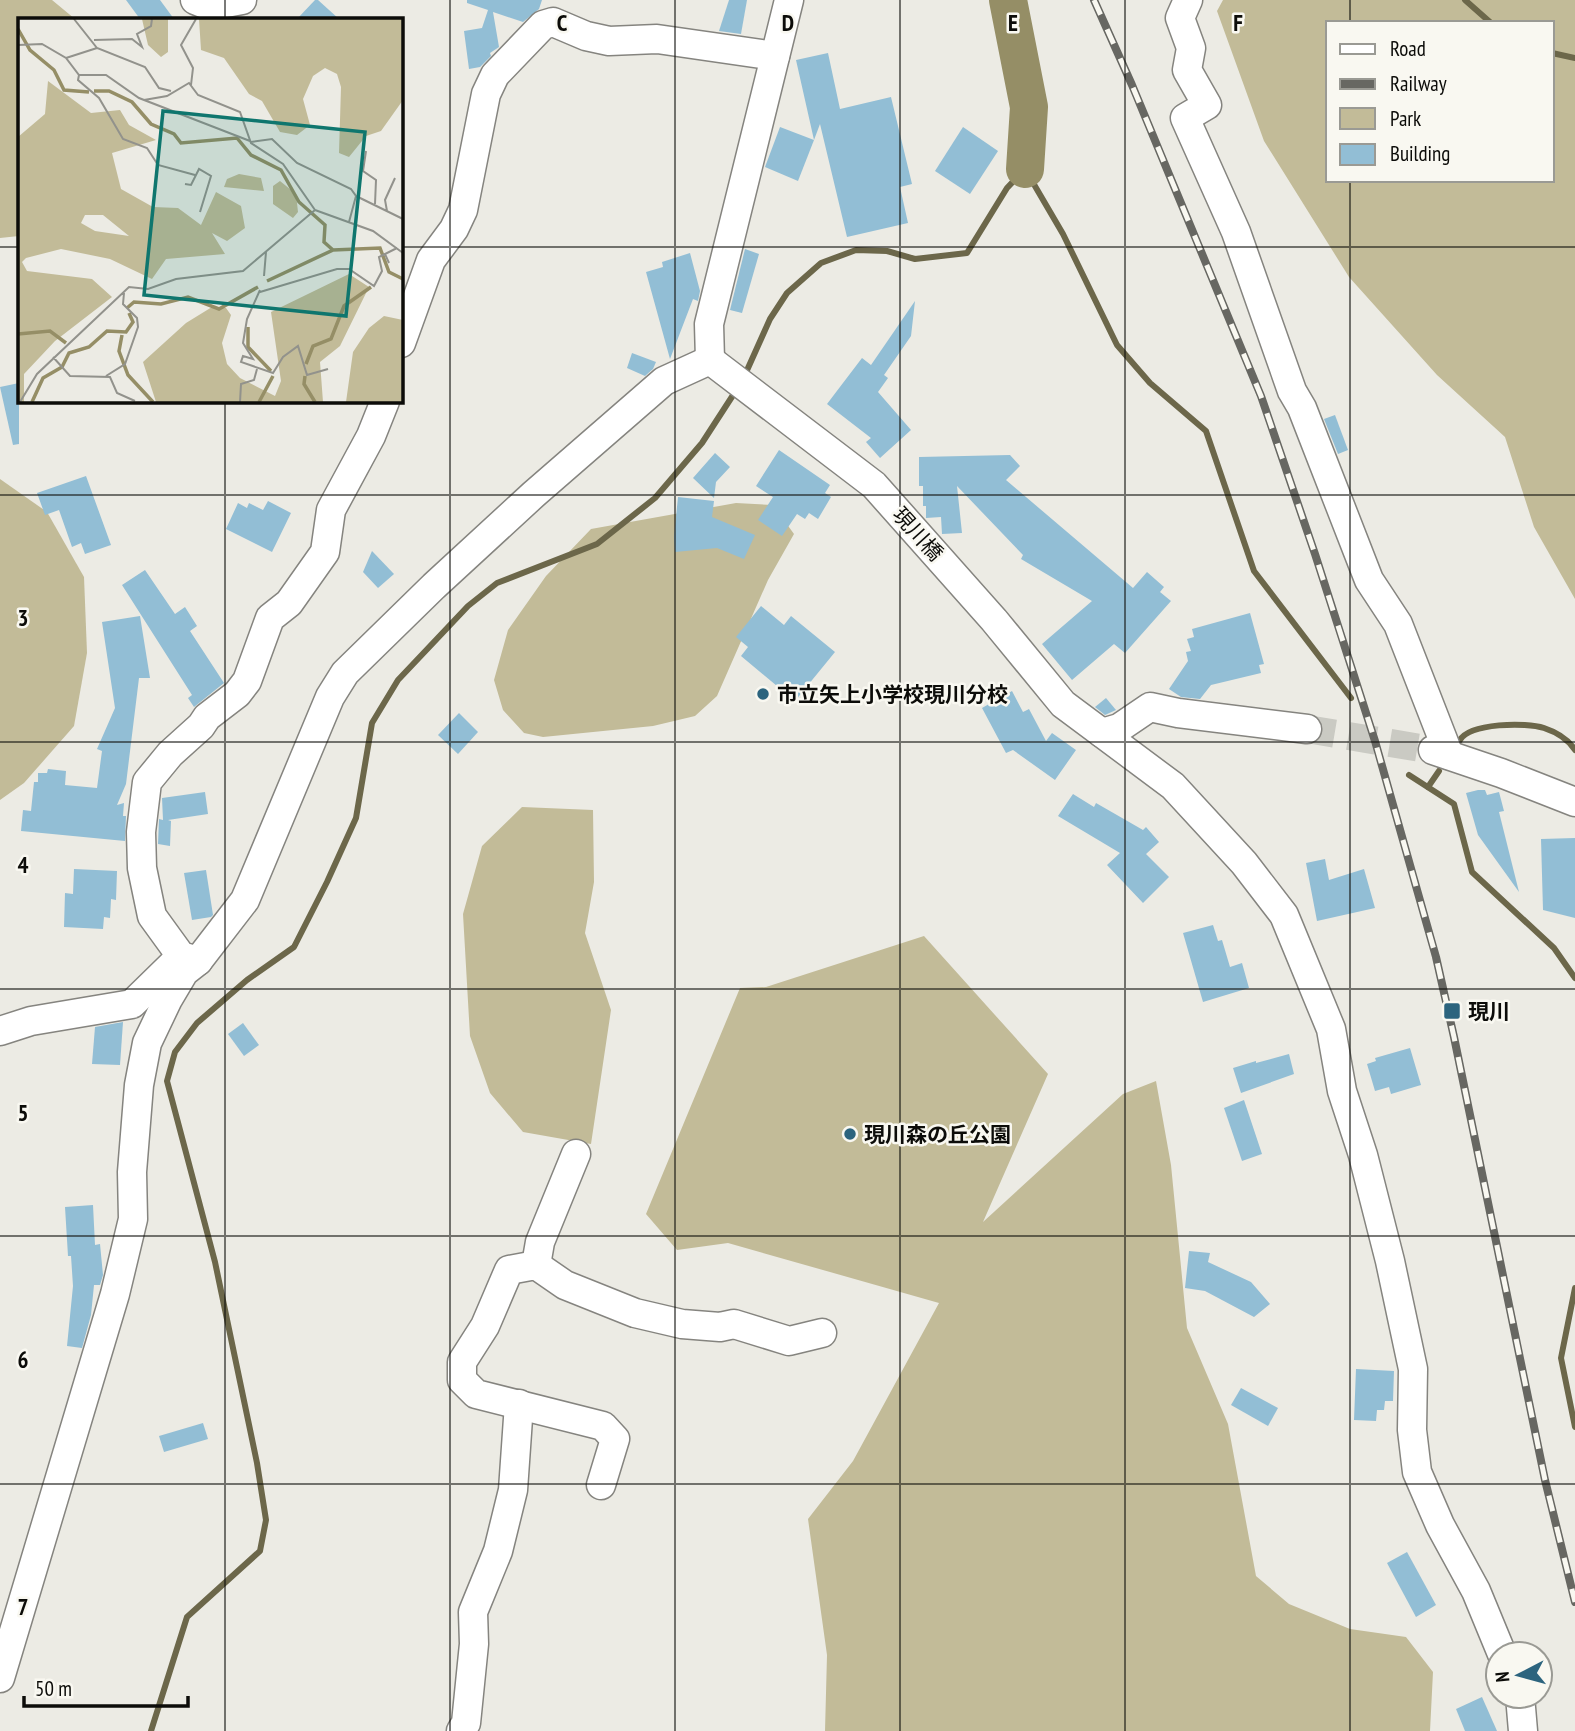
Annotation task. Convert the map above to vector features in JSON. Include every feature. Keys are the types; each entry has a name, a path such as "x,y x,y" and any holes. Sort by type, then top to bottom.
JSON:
{"street":[{"path":"195,0 211,6 242,0"},
{"path":"0,1678 115,1294 133,1219 132,1172 138,1085 147,1043 168,999 244,900 330,697 345,673 434,586 664,381 718,365 709,324 789,0"},
{"path":"1188,0 1180,19 1191,48 1186,70 1207,105 1185,118 1236,232 1292,391 1302,408 1369,580 1398,624 1440,752 1575,802"},
{"path":"402,340 431,261 454,229 463,211 490,84 495,75 543,25 552,11 586,36 609,41 657,40 702,44 775,56"},
{"name":"現川橋","path":"718,365 874,485 994,620 1063,704 1173,786 1244,863 1284,915 1307,965 1331,1029 1342,1091 1363,1155 1390,1261 1413,1369 1412,1430 1417,1472 1440,1525 1476,1591 1496,1640"},
{"path":"191,966 152,916 142,868 141,832 147,782 170,754 201,726 207,717 237,694 247,681 271,618 289,603 325,552 331,510 371,436 385,402"},
{"path":"1102,733 1119,728 1150,708 1307,729"},
{"path":"0,1031 30,1021 132,1004 175,962 191,966"},
{"path":"536,1265 540,1242 576,1154"},
{"path":"601,1485 615,1439 603,1426 476,1394 462,1380 462,1362 485,1326 509,1270 536,1265 565,1285 635,1314 682,1324 720,1327 734,1324 789,1340 822,1333"},
{"path":"461,1731 466,1723 473,1658 473,1612 498,1551 513,1490 519,1404"},
{"path":"1521,1710 1523,1731"}],"green space":[{"path":"0,0 52,0 74,18 18,18 18,236 0,238"},
{"path":"1223,0 1575,0 1575,599 1534,527 1505,437 1437,375 1349,277 1264,141 1217,11"},
{"path":"0,479 47,512 84,577 87,653 74,726 24,783 0,800"},
{"path":"736,503 773,505 794,534 768,580 717,696 695,716 653,726 543,737 524,733 503,710 494,680 508,630 546,576 591,529"},
{"path":"522,807 593,810 594,882 585,933 611,1010 591,1144 523,1132 490,1093 470,1036 463,914 482,846"},
{"path":"924,936 1048,1074 983,1222 1123,1094 1156,1081 1171,1165 1187,1328 1228,1424 1256,1576 1289,1604 1350,1629 1406,1637 1433,1672 1430,1731 825,1731 827,1655 808,1519 853,1461 939,1303 728,1243 677,1250 646,1214 740,988 766,987"}],"building":[{"path":"126,0 160,0 173,18 139,18"},
{"path":"318,0 338,18 298,18"},
{"path":"467,0 542,0 539,9 523,22 493,12 499,47 490,53 491,56 480,67 469,69 464,31 482,28 488,10 467,3"},
{"path":"729,0 747,0 741,34 719,31"},
{"path":"828,53 840,109 891,97 912,184 900,187 908,223 847,237 820,124 814,140 796,60"},
{"path":"780,127 814,140 798,181 765,167"},
{"path":"963,127 998,151 970,194 935,171"},
{"path":"745,249 759,254 742,313 730,310"},
{"path":"690,253 700,291 698,301 693,299 670,359 646,272 663,267 662,262"},
{"path":"915,301 911,336 884,375 888,378 878,392 911,430 880,458 866,442 871,438 827,404 862,358 871,365"},
{"path":"632,353 656,362 645,376 627,368"},
{"path":"18,383 19,444 13,445 0,387"},
{"path":"1335,415 1348,450 1338,454 1324,419"},
{"path":"779,450 830,485 825,493 831,497 818,519 809,513 805,519 797,514 782,536 758,520 773,497 756,486"},
{"path":"715,453 730,467 716,482 714,498 693,478"},
{"path":"1010,455 1020,466 1006,480 1133,588 1147,572 1164,587 1160,592 1171,601 1125,653 1114,644 1072,680 1042,644 1092,601 1021,559 1023,555 957,486 962,533 942,534 941,517 926,518 923,486 919,486 919,457"},
{"path":"86,476 111,545 85,554 81,543 72,547 59,510 45,515 37,493"},
{"path":"678,497 714,501 712,517 755,535 744,559 717,548 675,552"},
{"path":"268,501 291,513 272,552 226,529 238,503 247,508 249,503 263,510"},
{"path":"372,551 394,574 378,588 363,572"},
{"path":"145,570 175,614 185,607 197,626 190,631 224,683 194,707 188,698 192,695 122,585"},
{"path":"761,606 784,625 791,616 835,652 795,701 741,656 748,647 736,637"},
{"path":"1250,613 1264,664 1259,665 1261,673 1211,685 1200,699 1181,697 1169,689 1188,661 1186,652 1191,651 1187,639 1194,637 1192,629"},
{"path":"140,616 150,678 139,678 126,784 117,805 124,803 125,841 21,831 23,810 31,811 34,782 38,782 38,773 47,773 48,769 66,771 65,785 97,788 102,751 97,749 115,708 102,622"},
{"path":"1012,691 1023,712 1029,709 1046,741 1052,733 1076,750 1055,780 1013,750 1006,753 982,708"},
{"path":"1106,698 1116,710 1105,715 1095,707"},
{"path":"459,713 478,732 458,754 438,735"},
{"path":"1485,790 1487,795 1499,792 1504,811 1499,812 1519,892 1478,835 1466,793"},
{"path":"205,792 208,814 168,820 171,821 170,846 158,844 159,819 163,820 162,798"},
{"path":"1073,794 1094,807 1096,803 1143,830 1146,827 1159,842 1146,854 1169,877 1143,903 1107,865 1120,853 1058,816"},
{"path":"1575,838 1575,918 1543,910 1541,839"},
{"path":"1325,859 1329,880 1364,869 1375,908 1317,921 1306,863"},
{"path":"74,869 117,871 116,900 111,899 110,918 104,917 103,929 64,927 65,893 73,894"},
{"path":"206,870 213,915 192,920 184,873"},
{"path":"1213,925 1218,941 1222,940 1230,967 1242,963 1249,988 1203,1002 1183,933"},
{"path":"123,1022 120,1065 92,1064 95,1027"},
{"path":"243,1023 259,1045 244,1056 228,1034"},
{"path":"1410,1048 1421,1085 1391,1094 1389,1087 1375,1091 1367,1064 1376,1061 1375,1058"},
{"path":"1289,1054 1294,1074 1241,1093 1233,1068"},
{"path":"1244,1100 1262,1154 1242,1161 1224,1108"},
{"path":"93,1205 95,1245 100,1244 103,1275 100,1285 94,1285 91,1315 82,1348 67,1346 73,1286 65,1207"},
{"path":"1189,1251 1210,1253 1208,1262 1251,1282 1270,1304 1254,1317 1205,1291 1185,1288"},
{"path":"1356,1369 1394,1371 1393,1401 1385,1401 1384,1410 1377,1410 1376,1421 1354,1420"},
{"path":"1241,1388 1278,1408 1268,1426 1231,1405"},
{"path":"203,1423 208,1439 164,1452 159,1436"},
{"path":"1407,1552 1436,1605 1416,1617 1387,1563"},
{"path":"1482,1697 1484,1710 1488,1710 1497,1731 1465,1731 1456,1709"}],"waterway":[{"path":"1008,0 1029,107 1025,169"},
{"path":"1465,0 1489,21"},
{"path":"1554,53 1575,58"},
{"path":"744,377 770,319 787,293 821,263 856,250 887,251 915,259 967,253 1007,188 1025,169 1063,234 1117,345 1150,383 1206,431 1254,571 1351,698"},
{"path":"151,1731 187,1617 260,1551 266,1520 257,1463 215,1262 167,1081 175,1052 197,1023 247,980 294,947 356,818 372,723 398,680 468,606 497,583 597,544 655,498 702,443 737,389"},
{"path":"1460,740 1466,734 1486,727 1525,725 1553,732 1565,739 1575,750"},
{"path":"1428,787 1439,771"},
{"path":"1409,775 1454,804 1472,872 1554,948 1575,978"},
{"path":"1575,1288 1561,1358 1575,1427"}],"tunnel":[{"path":"1307,729 1432,750"}],"railway":[{"path":"1094,0 1261,396 1375,741 1436,957 1545,1480 1575,1602"}],"place":[{"name":"市立矢上小学校現川分校","path":"763,694"},
{"name":"現川","path":"1452,1011"},
{"name":"現川森の丘公園","path":"850,1134"}]}
